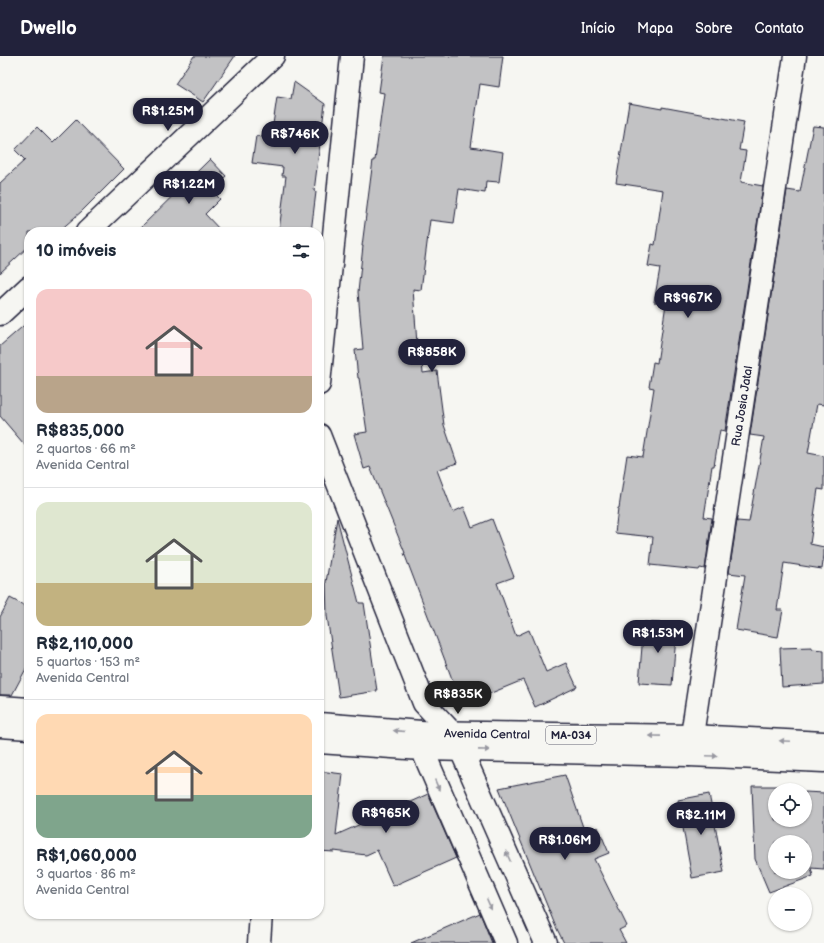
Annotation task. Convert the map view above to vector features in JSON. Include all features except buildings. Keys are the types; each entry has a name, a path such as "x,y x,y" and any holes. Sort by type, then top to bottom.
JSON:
{"street":[{"path":"92,227 273,56"},
{"path":"324,334 352,56"},
{"name":"Rua Josia Jatal","path":"690,746 795,56"},
{"path":"0,314 24,292"},
{"path":"324,448 424,703 457,741 546,943"},
{"path":"424,703 421,741 506,943"},
{"path":"0,707 24,709"},
{"name":"Avenida Central","path":"324,725 421,741"},
{"path":"0,726 24,728"},
{"name":"Avenida Central","path":"324,742 457,741 690,746 824,743"},
{"name":"Avenida Central","path":"690,746 824,761"},
{"path":"259,943 261,919"}]}
